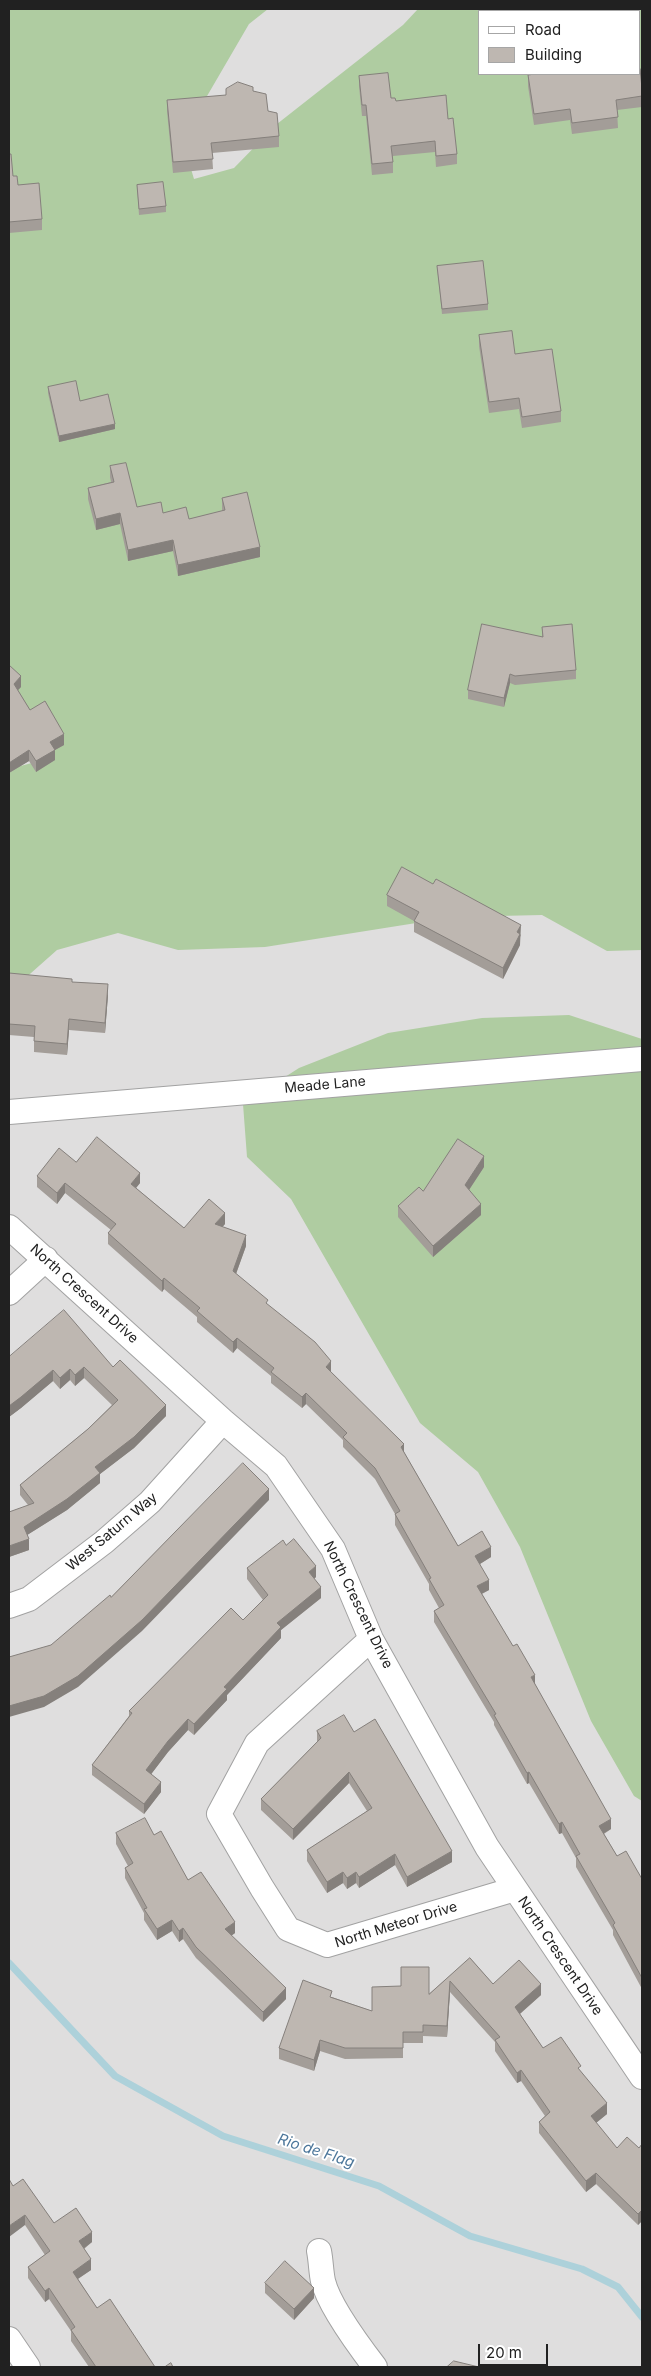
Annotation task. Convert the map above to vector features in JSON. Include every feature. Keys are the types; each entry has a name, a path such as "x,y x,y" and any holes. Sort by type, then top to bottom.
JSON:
{"street":[{"name":"Meade Lane","path":"9,1112 642,1059"},
{"name":"North Crescent Drive","path":"9,1227 223,1421 276,1466 334,1549 371,1639 486,1848 642,2077"},
{"path":"9,1293 46,1259"},
{"name":"West Saturn Way","path":"9,1606 29,1599 104,1542 150,1502 223,1421"},
{"name":"North Meteor Drive","path":"371,1639 257,1743 219,1814 252,1872 288,1929 328,1945 515,1889"},
{"path":"320,2251 323,2282 328,2293 353,2338 375,2367"},
{"path":"9,2339 28,2367"}],"shaded area":[{"path":"9,9 642,9 642,2367 9,2367"}],"green space":[{"path":"9,9 268,9 249,24 182,139 194,179 234,168 277,124 403,25 418,9 642,9 642,950 607,951 542,915 454,917 265,947 178,950 118,933 57,950 22,981 9,985 9,769 47,759 9,703"},
{"path":"569,1015 642,1039 642,1801 634,1796 591,1721 520,1547 478,1472 420,1423 291,1199 247,1157 243,1104 299,1068 388,1033 482,1018"}],"building":[{"path":"388,73 391,98 395,98 396,101 446,95 448,119 453,118 457,154 436,156 435,141 391,146 393,162 372,164 366,105 362,105 359,76"},
{"path":"528,75 641,75 642,96 616,100 618,117 572,123 570,109 534,114"},
{"path":"238,82 253,87 253,91 266,94 268,111 277,113 279,136 211,143 213,159 173,162 167,100 226,95 226,89"},
{"path":"9,154 11,154 13,176 17,176 18,185 39,183 42,219 9,222"},
{"path":"163,182 166,206 139,209 137,185"},
{"path":"483,261 488,304 442,309 437,266"},
{"path":"512,331 515,354 552,349 561,411 522,417 519,398 489,402 479,335"},
{"path":"76,381 80,401 108,394 115,424 59,436 48,387"},
{"path":"126,463 137,507 161,502 163,513 186,507 189,519 225,510 222,498 247,492 260,547 178,565 173,540 128,550 120,513 96,519 88,488 114,482 110,466"},
{"path":"482,624 543,637 542,627 572,624 576,670 515,676 510,674 504,698 468,690"},
{"path":"9,665 21,676 14,684 30,710 45,701 64,734 50,742 55,750 36,761 29,750 9,763"},
{"path":"402,867 433,884 436,879 521,925 517,932 520,934 503,968 414,921 419,912 387,895"},
{"path":"9,973 72,979 72,982 108,984 105,1023 69,1019 67,1044 34,1041 35,1026 9,1024"},
{"path":"97,1137 140,1173 131,1184 184,1228 209,1199 225,1213 215,1224 246,1235 233,1271 268,1300 266,1303 315,1342 331,1361 326,1367 404,1444 401,1447 458,1546 482,1531 491,1547 475,1556 489,1580 477,1586 513,1646 517,1644 535,1675 531,1677 611,1819 599,1826 617,1856 626,1851 642,1879 642,1978 613,1925 615,1923 576,1856 580,1854 562,1822 559,1824 529,1772 527,1773 494,1715 496,1714 434,1611 444,1605 395,1514 400,1511 375,1468 343,1437 347,1433 306,1393 302,1397 271,1372 274,1368 237,1338 233,1342 197,1311 200,1308 164,1278 162,1281 108,1233 116,1224 65,1183 57,1193 37,1176 59,1148 76,1162"},
{"path":"458,1139 484,1156 465,1185 481,1204 433,1246 398,1206 419,1187 423,1191"},
{"path":"64,1310 113,1367 120,1360 166,1405 134,1437 95,1467 100,1473 67,1499 24,1527 29,1539 9,1546 9,1512 34,1503 20,1485 88,1429 118,1400 84,1367 75,1375 70,1369 60,1378 53,1370 9,1406 9,1357"},
{"path":"243,1463 269,1489 142,1620 78,1676 44,1696 9,1706 9,1657 51,1645 110,1595 111,1597"},
{"path":"294,1539 316,1566 309,1572 321,1587 277,1623 281,1627 224,1687 227,1689 194,1724 188,1719 168,1741 146,1770 161,1782 144,1804 92,1765 132,1713 129,1711 231,1608 243,1620 268,1595 247,1568 283,1540 286,1545"},
{"path":"344,1715 354,1732 375,1719 452,1851 407,1877 395,1854 359,1877 356,1872 347,1878 343,1872 327,1882 307,1850 372,1808 349,1772 293,1829 261,1799 321,1738 317,1731"},
{"path":"145,1818 154,1835 161,1831 188,1880 201,1872 235,1922 225,1929 286,1988 263,2012 196,1947 183,1928 179,1931 172,1920 157,1929 144,1909 147,1908 125,1868 133,1863 116,1833"},
{"path":"470,1958 493,1984 519,1960 541,1984 515,2007 543,2048 561,2037 581,2066 578,2068 607,2103 591,2116 617,2148 627,2137 639,2148 642,2144 642,2210 638,2214 596,2173 586,2181 539,2122 550,2112 521,2070 517,2073 495,2040 500,2037 450,1981 447,2026 423,2025 423,2032 403,2032 403,2048 345,2048 320,2040 314,2060 279,2048 303,1980 332,1991 330,1997 372,2011 372,1987 401,1986 401,1967 429,1967 429,1994"},
{"path":"9,2179 13,2186 23,2179 54,2223 76,2208 92,2232 79,2241 91,2259 73,2272 97,2308 110,2299 155,2367 96,2367 71,2330 75,2327 49,2288 45,2291 28,2267 50,2251 25,2215 9,2226"},
{"path":"285,2261 314,2288 294,2309 265,2283"},
{"path":"454,2361 479,2367 447,2367"},
{"path":"171,2363 173,2367 165,2367"}],"waterway":[{"name":"Rio de Flag","path":"9,1963 115,2076 223,2136 379,2186 470,2236 582,2269 618,2287 642,2317"}]}
